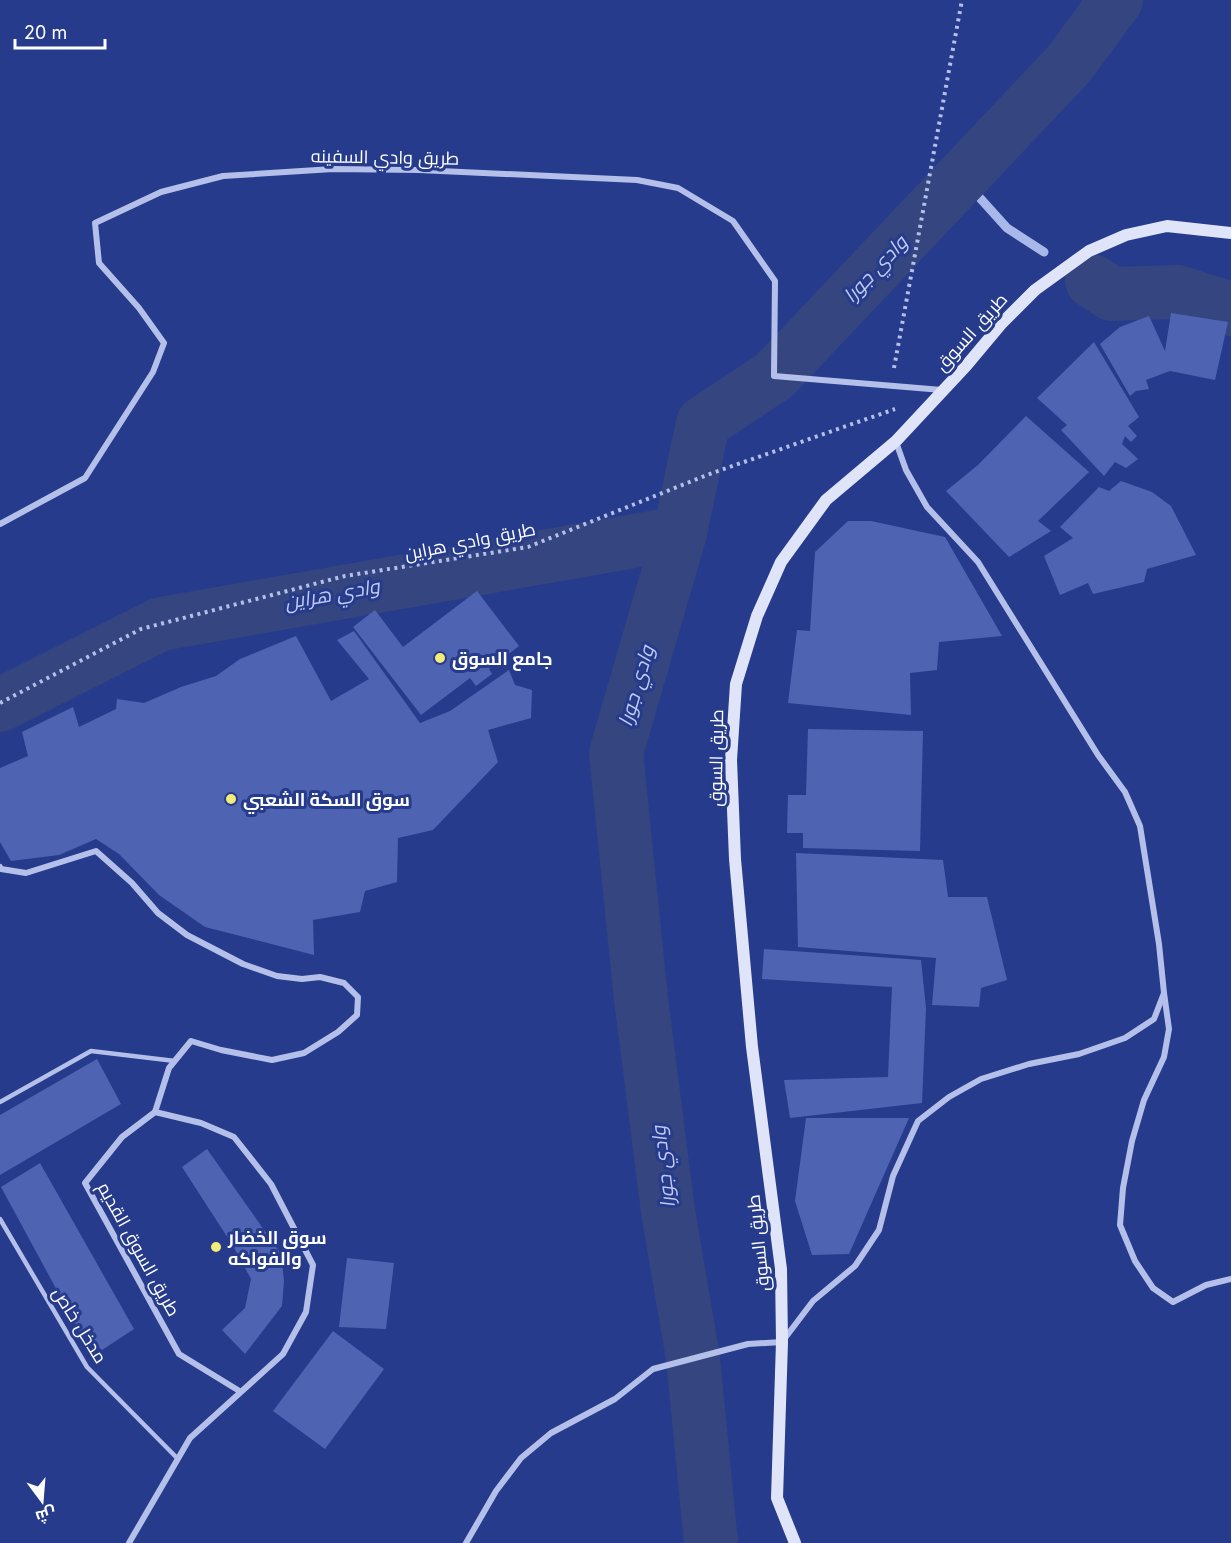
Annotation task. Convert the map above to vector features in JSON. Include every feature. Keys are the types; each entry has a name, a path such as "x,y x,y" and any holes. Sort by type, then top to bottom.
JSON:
{"street":[{"name":"طريق وادي السفينه","path":"0,524 85,478 153,372 164,343 139,308 99,263 94,223 161,192 223,176 333,169 419,170 637,180 678,188 733,222 775,281 774,376 942,390"},
{"name":"طريق السوق","path":"795,1543 777,1498 782,1342 781,1269 752,1047 735,859 731,760 736,684 757,616 781,562 826,500 896,441 966,366 1002,323 1035,290 1089,251 1126,235 1167,226 1231,233"},
{"path":"896,441 906,470 927,507 978,562 1098,755 1125,792 1140,826 1159,944 1169,1029 1164,1057 1144,1100 1132,1141 1123,1188 1120,1225 1135,1261 1153,1288 1173,1302 1206,1285 1231,1279"},
{"path":"0,867 26,873 96,851 132,884 158,913 187,935 243,964 277,976 302,979 320,977 344,983 358,998 357,1015 338,1032 304,1053 272,1060 190,1041 169,1068 155,1112 201,1123 234,1137 271,1184 313,1265 306,1312 283,1354 190,1438 129,1543"},
{"path":"466,1543 496,1491 520,1458 551,1433 615,1399 653,1370 748,1344 782,1342 813,1301 855,1266 879,1230 893,1176 918,1121 949,1097 981,1079 1029,1064 1079,1053 1125,1038 1154,1019 1164,993"},
{"name":"طريق السوق القديم","path":"155,1112 122,1137 85,1183 179,1354 241,1392"}],"lane":[{"path":"0,1102 91,1051 175,1061"},
{"name":"مدخل خاص","path":"0,1219 87,1367 178,1459"}],"path":[{"path":"894,370 962,0"},
{"name":"طريق وادي هراين","path":"0,703 141,629 345,576 528,547 707,475 902,406"}],"building":[{"path":"1171,313 1228,322 1215,380 1170,371 1146,380 1149,389 1136,391 1130,396 1100,344 1120,327 1149,316 1165,351"},
{"path":"1094,342 1139,417 1128,426 1137,436 1131,442 1125,436 1122,444 1138,459 1126,468 1115,462 1104,476 1061,430 1067,425 1037,398"},
{"path":"1026,416 1089,472 1038,521 1051,531 1009,557 946,491 978,465"},
{"path":"1121,481 1152,492 1171,506 1196,555 1147,569 1144,582 1093,594 1088,583 1060,595 1044,556 1073,538 1060,527 1099,487 1109,491"},
{"path":"848,521 871,521 945,537 1002,636 939,642 937,670 910,673 911,715 788,703 797,630 810,631 815,552"},
{"name":"جامع السوق","path":"477,591 519,646 489,669 492,674 476,686 470,678 421,715 353,627 375,610 403,647"},
{"name":"سوق السكة الشعبي","path":"354,631 420,723 450,711 509,670 515,685 532,690 531,718 488,730 498,762 433,830 398,838 397,882 365,891 360,912 313,920 314,955 205,927 159,895 119,854 96,839 59,855 11,861 0,842 0,768 28,756 22,732 73,707 79,727 116,709 117,699 144,703 181,687 216,676 240,659 296,636 331,701 369,679 337,640"},
{"path":"808,729 923,731 920,851 803,848 803,833 787,833 788,795 806,795"},
{"path":"796,853 943,860 948,897 987,897 1007,980 981,988 979,1007 932,1005 936,958 798,947"},
{"path":"764,949 921,960 926,1008 922,1103 790,1118 784,1080 888,1077 892,987 762,979"},
{"path":"97,1059 121,1104 0,1175 0,1115"},
{"path":"806,1118 909,1118 849,1254 812,1255 795,1201"},
{"path":"207,1149 281,1254 284,1281 282,1306 245,1354 222,1330 245,1308 251,1279 233,1246 182,1167"},
{"path":"40,1163 134,1329 102,1350 79,1331 1,1187"},
{"path":"347,1258 394,1263 386,1329 339,1327"},
{"path":"333,1331 384,1369 325,1449 273,1411"}],"waterway":[{"name":"وادي جورا","path":"711,1543 693,1358 668,1211 641,999 616,753 680,533 703,423 774,376 1069,64 1116,0"},
{"path":"961,177 1007,228 1044,252"},
{"path":"1092,281 1112,294 1178,292 1231,309"},
{"name":"وادي هراين","path":"0,705 161,624 680,533"}],"place":[{"name":"جامع السوق","path":"440,658"},
{"name":"سوق السكة الشعبي","path":"231,799"},
{"name":"سوق الخضار والفواكه","path":"216,1247"}]}
